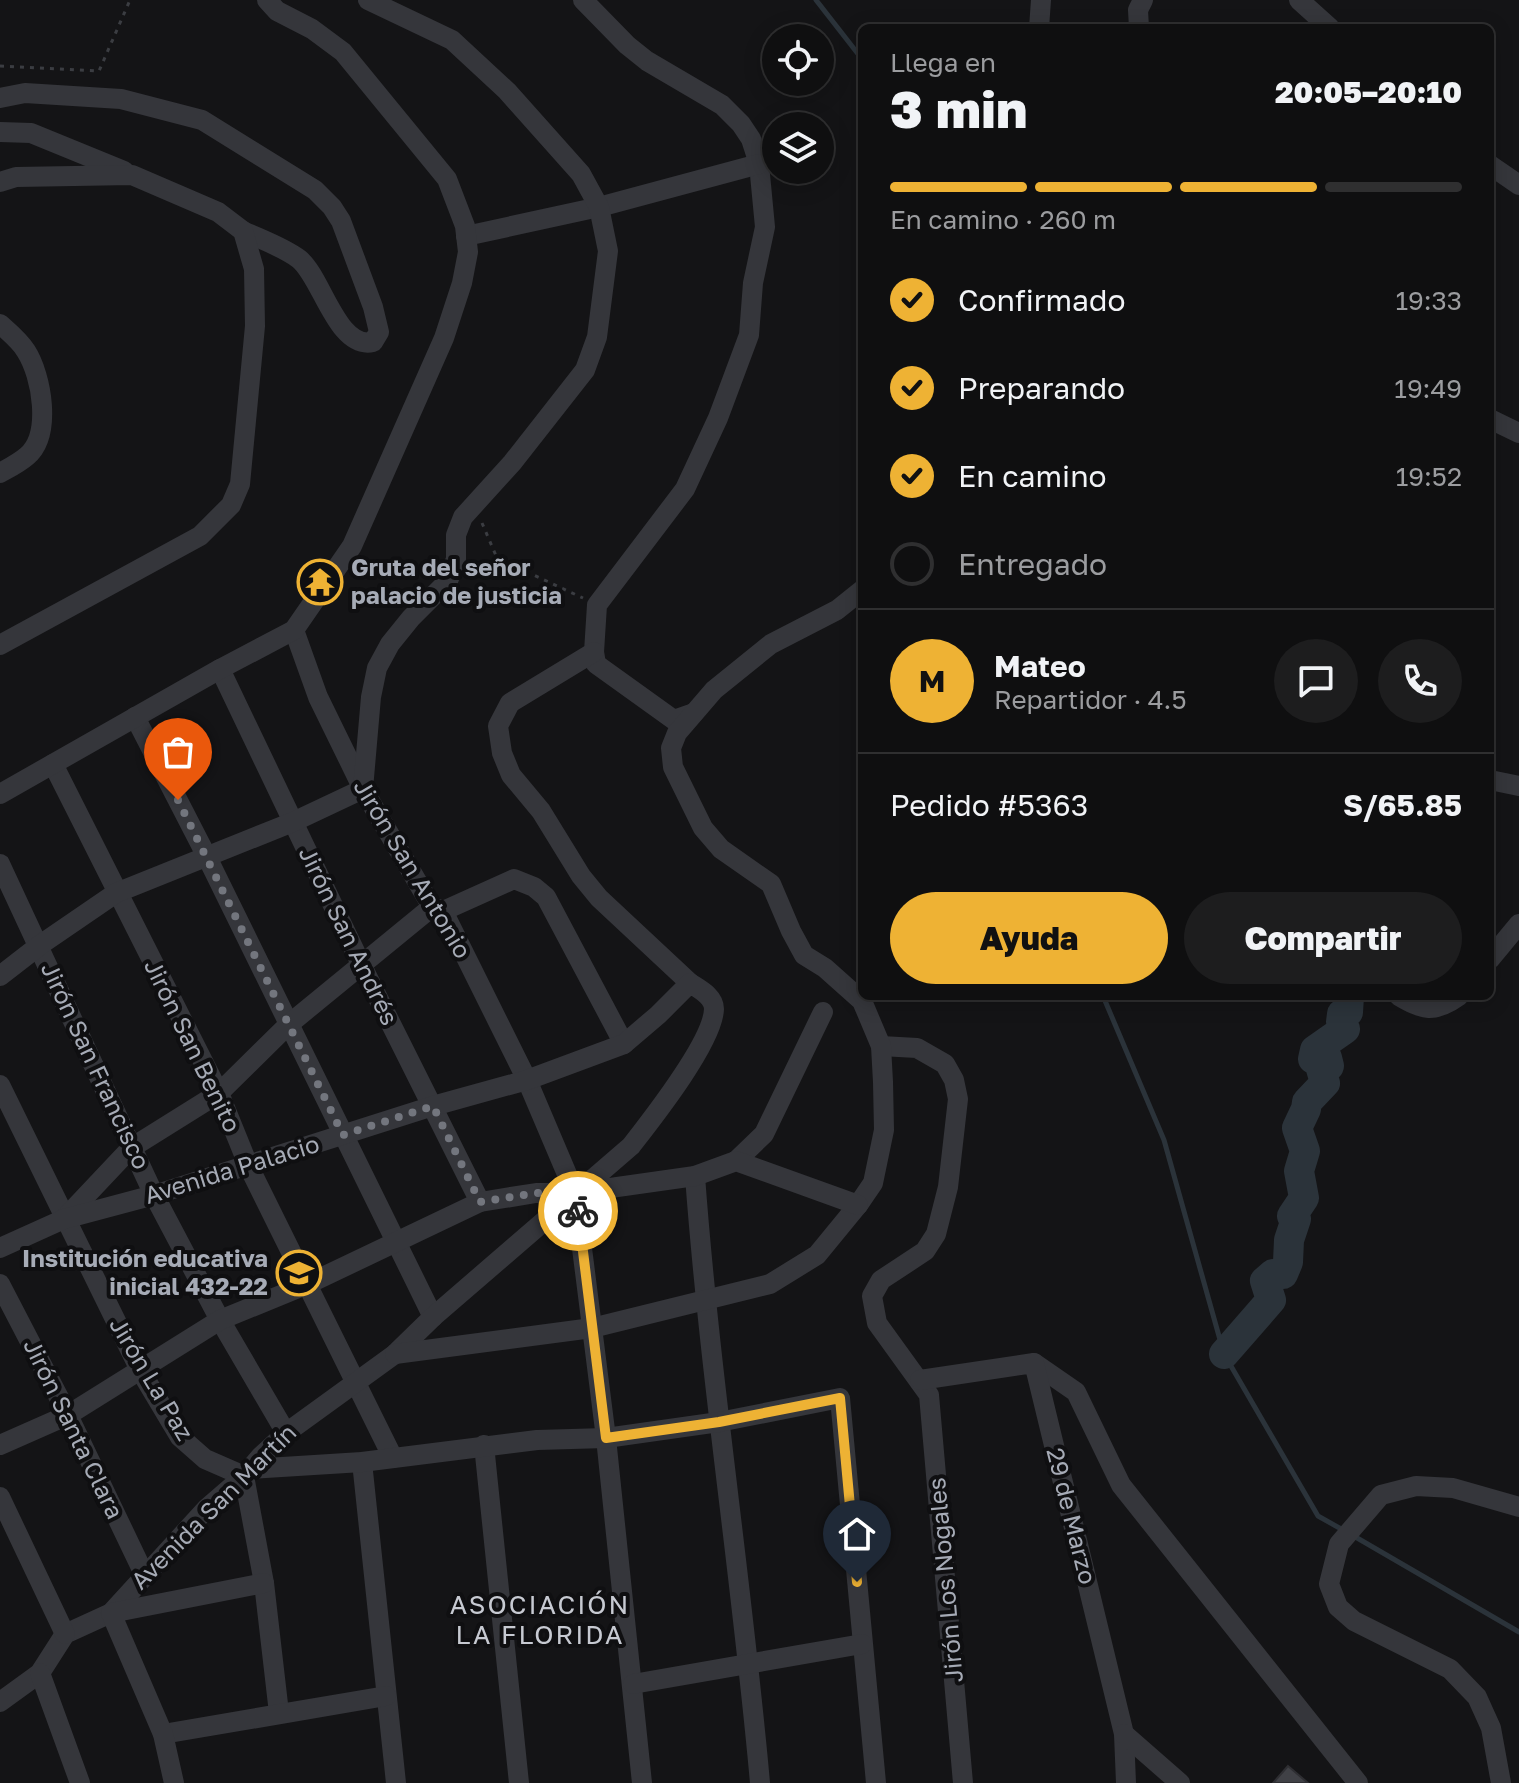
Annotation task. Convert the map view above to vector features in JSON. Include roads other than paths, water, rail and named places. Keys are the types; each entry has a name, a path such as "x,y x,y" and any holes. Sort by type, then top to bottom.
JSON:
{"street":[{"path":"0,794 294,630 336,573 364,523 444,338 462,283 468,252 456,200 447,179 343,52 312,29 277,11 267,0"},
{"path":"0,976 116,893 293,822 363,789 371,697 377,668 390,644 411,618 448,581 456,559 456,535 463,517 512,463 585,370 597,337 608,251 599,207 581,174 480,64 452,40 368,0"},
{"path":"583,0 647,61 722,105 751,139 759,164 765,227 753,283 749,335 718,418 685,489 597,605 596,664 674,720 694,713"},
{"path":"1039,24 1041,0"},
{"path":"1139,24 1138,10 1143,0"},
{"path":"1299,0 1326,24"},
{"path":"0,98 25,93 121,99 202,120 315,190 332,207 352,250 379,332 373,342 365,344 351,338 299,259 243,231 218,212 31,133 0,132"},
{"path":"466,236 599,207 759,164"},
{"path":"1494,168 1519,185"},
{"path":"0,182 16,177 132,175"},
{"path":"0,645 200,536 231,505 240,484 255,326 254,269 243,231"},
{"path":"0,324 25,347 36,369 42,401 37,443 28,456 0,473"},
{"path":"1494,421 1519,433"},
{"path":"858,593 837,610 771,644 714,690 677,733 671,748 673,767 703,828 721,849 771,884 804,955 825,968 858,997"},
{"name":"Jirón San Antonio","path":"294,630 318,697 363,789 437,909 527,1080 575,1193 606,1438 642,1783"},
{"path":"575,1193 631,1146 657,1113 705,1036 714,1009 710,999 599,898 581,876 541,811 511,775 502,753 498,726 510,703 594,652"},
{"name":"Jirón San Andrés","path":"220,669 361,964 480,1202"},
{"path":"135,717 433,1317"},
{"name":"Jirón San Benito","path":"53,764 219,1093 249,1167 393,1458"},
{"path":"1494,781 1519,786"},
{"name":"Jirón San Francisco","path":"0,864 154,1195 220,1320 286,1433"},
{"path":"64,1219 131,1148 219,1093 288,1025 361,964 437,909 514,879 534,887 546,897 624,1044"},
{"path":"1494,954 1519,924"},
{"name":"Avenida Palacio","path":"0,1248 64,1219 249,1167 433,1106 527,1080 624,1044 690,983"},
{"path":"395,1354 592,1328 705,1302 770,1284 817,1255 873,1183 884,1130 881,1046 861,1000"},
{"path":"1405,1000 1416,1007 1433,1009 1453,1000"},
{"path":"0,1445 68,1415 220,1320 308,1284 480,1202 536,1193 575,1193 695,1176 736,1161 764,1134 823,1012"},
{"path":"881,1046 917,1048 945,1064 954,1080 958,1099 948,1187 936,1234 925,1251 881,1280 872,1296 877,1323 896,1353 920,1380 1034,1363 1076,1392 1121,1485 1358,1783"},
{"name":"Jirón La Paz","path":"0,1085 140,1370 180,1437 205,1459 247,1473"},
{"path":"736,1161 858,1205"},
{"path":"695,1176 705,1302 749,1662 760,1783"},
{"name":"Avenida San Martín","path":"65,1634 111,1613 207,1508 286,1433 395,1354 575,1193"},
{"name":"Jirón Santa Clara","path":"0,1284 68,1415 144,1574"},
{"name":"29 de Marzo","path":"1034,1363 1124,1734 1126,1783"},
{"name":"Jirón Los Nogales","path":"920,1380 929,1395 963,1783"},
{"path":"279,1713 247,1473 362,1462 484,1445 606,1438 719,1422 840,1398 876,1783"},
{"path":"484,1445 519,1783"},
{"path":"362,1462 396,1783"},
{"path":"1501,1783 1491,1728 1477,1697 1450,1669 1354,1621 1338,1607 1329,1584 1339,1544 1381,1495 1416,1486 1453,1488 1519,1507"},
{"path":"0,1497 65,1634 40,1673 0,1702"},
{"path":"174,1783 163,1734 111,1613 264,1583"},
{"path":"633,1684 862,1644"},
{"path":"40,1673 80,1783"},
{"path":"163,1734 386,1696"},
{"path":"1124,1734 1180,1783"}],"waterway":[{"path":"816,0 858,54"},
{"path":"1105,1000 1164,1140 1224,1354 1318,1516 1343,1530"},
{"path":"1224,1354 1271,1300 1265,1281 1273,1274 1283,1274 1288,1262 1289,1240 1296,1219 1292,1216 1304,1198 1299,1171 1305,1151 1297,1128 1307,1102 1325,1083 1321,1069 1329,1066 1327,1058 1313,1059 1315,1050 1345,1029 1341,1022 1342,1014 1348,1012 1349,1000"},
{"path":"1352,1535 1519,1632"}],"place":[{"name":"Gruta del señor palacio de justicia","path":"320,582"},
{"name":"Institución educativa inicial 432-22","path":"299,1273"}],"district":[{"name":"ASOCIACIÓN LA FLORIDA","path":"540,1620"}]}
